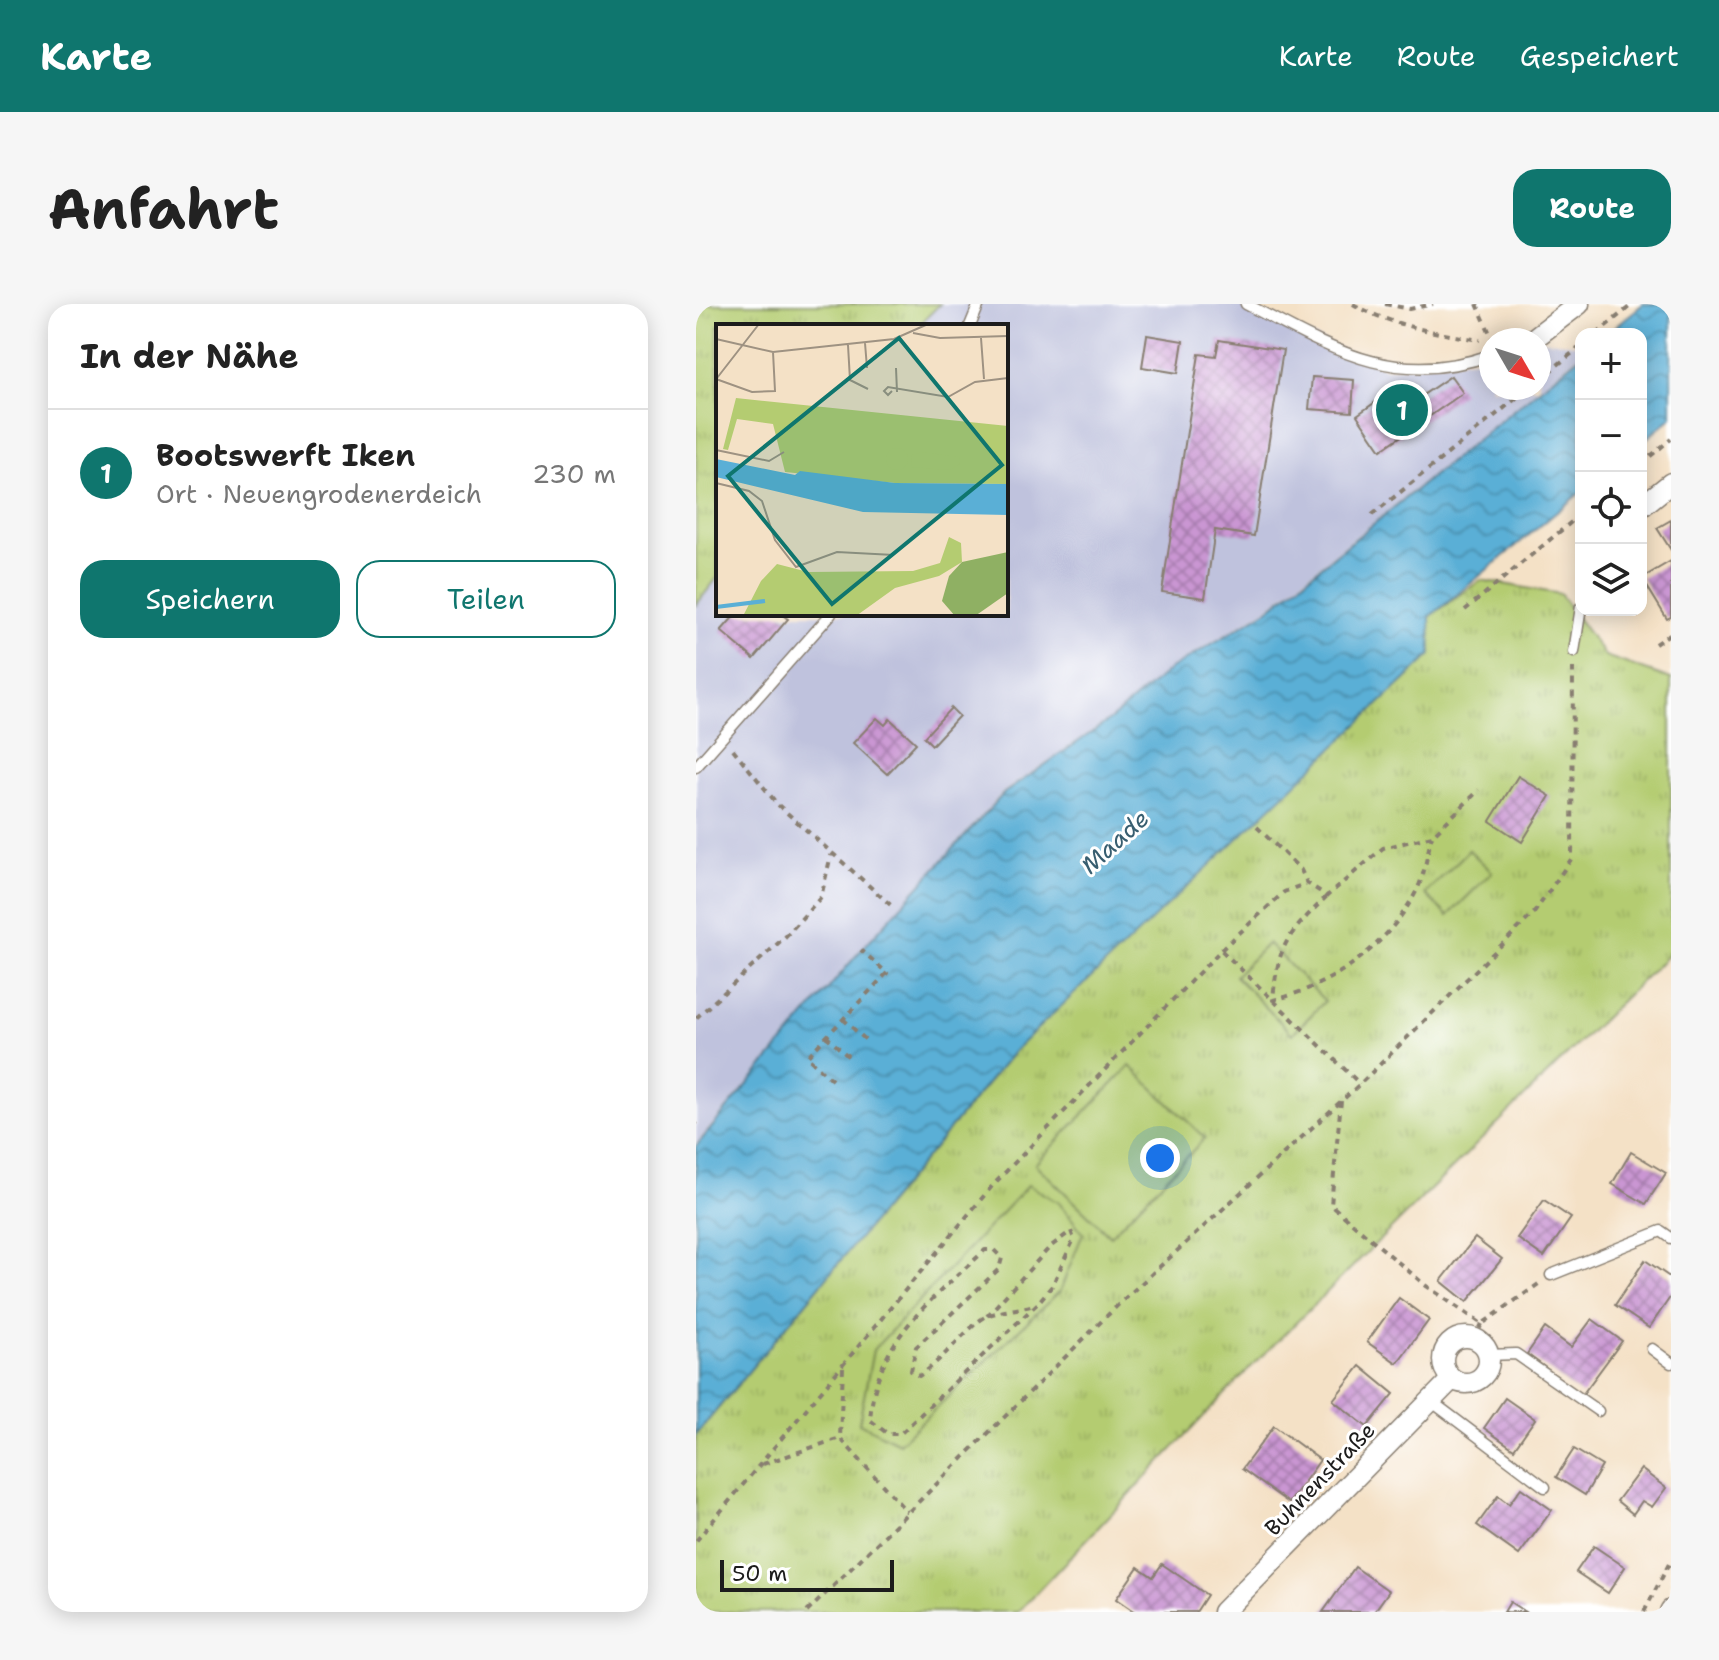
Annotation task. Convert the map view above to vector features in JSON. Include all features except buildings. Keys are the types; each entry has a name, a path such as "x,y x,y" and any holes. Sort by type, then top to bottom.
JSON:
{"street":[{"path":"1547,328 1579,304"},
{"path":"1647,502 1671,483"},
{"path":"1478,1331 1488,1355 1487,1369 1477,1381 1461,1383 1452,1379 1443,1362 1446,1347 1478,1331"},
{"name":"Buhnenstraße","path":"1223,1612 1452,1379"}],"lane":[{"path":"971,324 979,304"},
{"path":"1246,304 1339,353 1387,367 1428,367 1479,357"},
{"path":"696,767 829,616"},
{"path":"1574,652 1580,616"},
{"path":"1551,1275 1661,1231 1671,1238"},
{"path":"1652,1349 1671,1363"},
{"path":"1488,1355 1516,1354 1598,1411"},
{"path":"1431,1401 1545,1487"}],"path":[{"path":"1353,304 1376,317 1435,333 1479,338"},
{"path":"1385,304 1410,309 1433,304"},
{"path":"1477,304 1487,328"},
{"path":"1603,328 1633,304"},
{"path":"1551,370 1575,351"},
{"path":"1372,515 1514,400"},
{"path":"1647,459 1671,439"},
{"path":"1465,610 1575,519"},
{"path":"1655,644 1671,633"},
{"path":"807,1612 1121,1302 1360,1084 1534,913 1572,858 1574,652"},
{"path":"723,736 778,805 893,907"},
{"path":"1273,1000 1306,992 1349,968 1389,929 1417,889 1432,836 1479,790"},
{"path":"1257,827 1301,870 1307,883 1327,896"},
{"path":"1273,1000 1276,960 1290,933 1383,848 1432,836"},
{"path":"696,1018 785,937 821,897 832,854"},
{"path":"696,1541 993,1185 1221,950 1284,892 1307,883"},
{"path":"832,1080 807,1057 887,973 861,950"},
{"path":"1221,950 1360,1084"},
{"path":"843,1019 868,1042"},
{"path":"826,1036 851,1059"},
{"path":"1341,1099 1331,1205 1478,1331 1551,1275"},
{"path":"1071,1231 1074,1239 1065,1260 1037,1304 900,1434 888,1434 870,1420 872,1393 897,1334 985,1250 994,1250 1002,1258 999,1269 916,1347 911,1371 919,1376 936,1365 987,1316 1050,1247 1071,1231"},
{"path":"987,1316 1015,1312 1037,1304"},
{"path":"843,1366 840,1438 907,1512"},
{"path":"761,1464 840,1438"},
{"path":"1644,1612 1671,1560"}],"shaded area":[{"path":"940,304 1242,304 1386,369 1479,358 1479,400 1524,400 1268,608 1169,669 1111,718 1003,792 861,950 696,1144 696,605 716,580 716,616 1008,616 1008,324 920,324"},
{"path":"1551,341 1575,344 1575,358 1551,378"}],"green space":[{"path":"696,304 940,304 920,324 716,324 716,580 696,605"},
{"path":"1481,580 1560,594 1605,656 1671,679 1671,952 1244,1374 1018,1612 696,1612 696,1435 1015,1050 1429,617"},
{"path":"1469,850 1492,872 1448,916 1425,894"},
{"path":"1268,943 1325,1001 1292,1034 1235,976"},
{"path":"1130,1066 1205,1138 1110,1236 1035,1164"},
{"path":"1028,1185 1059,1203 1083,1233 1060,1291 899,1443 859,1423 873,1350"}],"water":[{"path":"1643,304 1671,304 1671,418 1647,438 1647,328 1613,328"},
{"name":"Maade","path":"1575,360 1575,497 1430,617 1431,655 1015,1050 696,1435 696,1146 861,950 1004,793 1111,719 1169,670 1269,609 1526,400 1551,400 1551,379"}],"place":[{"name":"Bootswerft Iken","path":"1402,410"}]}
